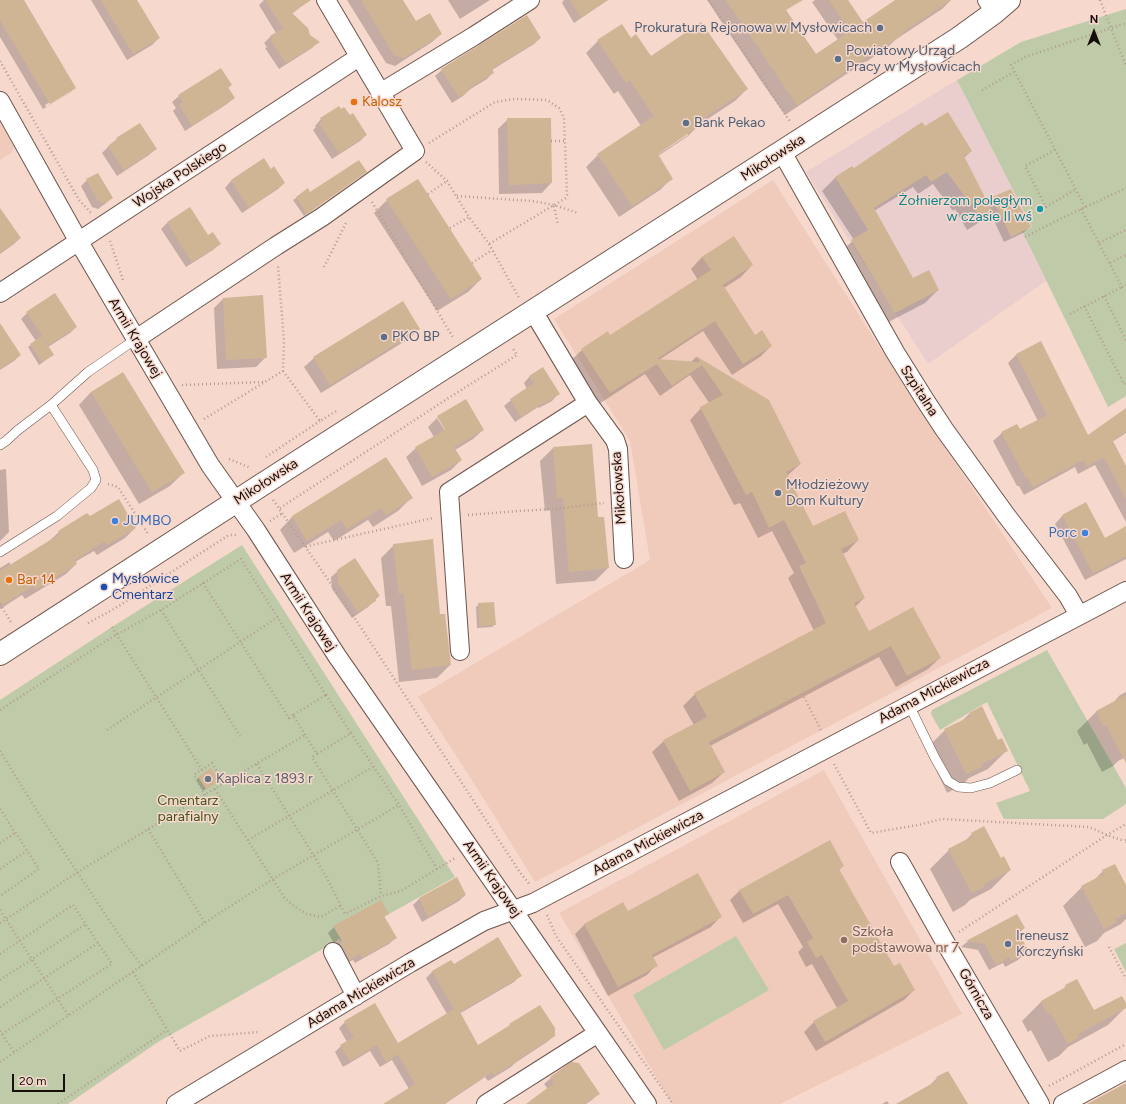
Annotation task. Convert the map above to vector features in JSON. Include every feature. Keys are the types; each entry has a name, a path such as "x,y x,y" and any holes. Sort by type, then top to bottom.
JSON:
{"street":[{"path":"136,339 322,217 414,152 326,0"},
{"path":"380,93 530,0"},
{"name":"Mikołowska","path":"0,654 501,332 527,306 782,152 959,38 997,4"},
{"name":"Wojska Polskiego","path":"0,293 359,57"},
{"name":"Armii Krajowej","path":"0,101 79,242 210,465 256,530 336,656 647,1104"},
{"name":"Szpitalna","path":"782,152 895,352 924,400 1001,509 1068,596 1079,615"},
{"name":"Mikołowska","path":"527,306 588,403 614,440 618,449 624,559"},
{"path":"460,651 449,492 588,403"},
{"name":"Adama Mickiewicza","path":"176,1104 410,963 484,921 533,903 1126,591"},
{"name":"Górnicza","path":"900,862 1037,1099"},
{"path":"333,952 356,996"},
{"path":"486,1104 598,1034"},
{"path":"1063,1104 1126,1070"}],"lane":[{"path":"0,445 51,405 88,372 136,339"},
{"path":"0,552 57,516 91,488 96,480 93,470 51,405"},
{"path":"909,705 948,781 958,787 971,788 990,783 1017,770"}],"path":[{"path":"709,0 791,124 802,126 808,135"},
{"path":"1100,0 1126,66"},
{"path":"1085,207 1011,65 1026,57 1126,23"},
{"path":"0,61 79,200 96,218"},
{"path":"982,90 1014,72"},
{"path":"489,244 566,198 564,118 559,108 547,100 516,99 495,102 414,152 448,181 469,217 489,244 527,306"},
{"path":"551,141 565,141"},
{"path":"1055,150 1025,166 1046,207 1076,189"},
{"path":"428,194 448,181"},
{"path":"363,188 456,343"},
{"path":"1025,237 1126,188"},
{"path":"457,196 532,201 554,205 578,214"},
{"path":"554,205 558,225"},
{"path":"1070,314 1125,286 1110,263 1081,209"},
{"path":"450,228 469,217"},
{"path":"324,267 347,221"},
{"path":"1099,243 1126,230"},
{"path":"276,246 284,341 283,371 320,421"},
{"path":"472,263 492,250"},
{"path":"1110,263 1126,254"},
{"path":"1104,296 1126,340"},
{"path":"1084,306 1124,384 1126,382"},
{"path":"280,508 517,355 501,332"},
{"path":"188,428 283,371"},
{"path":"163,385 264,382"},
{"path":"262,459 339,410"},
{"path":"226,455 232,461 253,469"},
{"path":"249,467 256,463"},
{"path":"96,480 118,487 150,536"},
{"path":"273,500 280,508 361,628 519,871 533,889"},
{"path":"264,525 282,513"},
{"path":"198,555 229,535 235,534 240,536"},
{"path":"0,710 116,635 161,610 241,559 350,734 399,805 437,869"},
{"path":"203,584 289,718 326,695"},
{"path":"0,604 12,624"},
{"path":"161,610 240,736"},
{"path":"107,730 278,617"},
{"path":"112,627 202,770"},
{"path":"804,697 819,725"},
{"path":"293,715 317,754"},
{"path":"350,734 312,757 378,863 381,896"},
{"path":"0,924 78,872 305,735"},
{"path":"0,751 44,822 123,941 142,966"},
{"path":"0,761 4,758"},
{"path":"832,760 871,833 918,825 942,819 1089,827 1106,835 1125,841"},
{"path":"205,795 194,775 212,763 224,783"},
{"path":"257,764 327,878 345,914 381,896 402,891 460,854"},
{"path":"248,840 373,767"},
{"path":"215,789 284,897 295,907 307,914 321,917 340,906"},
{"path":"0,1062 205,923 273,879 399,805"},
{"path":"0,809 1,814 39,869 0,896"},
{"path":"945,942 1106,835 1126,824"},
{"path":"148,830 205,923"},
{"path":"0,843 15,833"},
{"path":"0,869 27,851"},
{"path":"0,954 73,905 112,964 1,1033 14,1052"},
{"path":"0,910 68,1015"},
{"path":"546,913 556,936 673,1104"},
{"path":"0,980 86,924"},
{"path":"0,1008 98,943"},
{"path":"1109,947 1126,979"},
{"path":"133,972 180,1051 210,1036 262,1031"},
{"path":"58,1104 167,1030"},
{"path":"1037,1099 1126,1044"}],"shaded area":[{"path":"957,80 1032,227 1022,231 1046,281 928,364 806,172"},
{"path":"0,122 14,147 12,152 0,160"},
{"path":"773,180 912,398 1052,608 535,882 477,788 418,697 650,560 630,441 554,319"},
{"path":"824,770 962,1014 780,1104 672,1104 559,913"}],"green space":[{"path":"1126,9 1126,396 1108,407 1022,231 1032,227 957,80 1021,42"},
{"name":"Cmentarz parafialny","path":"242,545 455,877 341,941 339,939 158,1042 68,1104 0,1104 0,700"},
{"path":"1047,650 1126,788 1126,804 1103,819 1004,819 996,803 1030,791 987,702 940,730 931,714 932,710"},
{"path":"736,936 769,990 664,1050 633,995"},
{"path":"1126,943 1126,972 1114,949"}],"building":[{"path":"0,0 24,0 76,88 50,104 0,20"},
{"path":"101,0 137,0 160,38 133,54"},
{"path":"265,0 311,0 292,13 308,28 310,35 320,42 286,63 271,41 270,36 283,28"},
{"path":"361,0 403,0 416,21 430,13 442,34 404,58 394,55"},
{"path":"570,0 608,0 581,17"},
{"path":"726,0 803,0 786,10 816,54 850,31 829,0 848,0 863,22 895,0 951,0 902,33 901,36 878,52 877,50 797,105"},
{"path":"527,15 541,38 492,69 494,73 469,88 470,90 459,97 441,69"},
{"path":"701,22 748,89 699,121 701,125 658,154 673,179 632,206 597,154 654,116 630,80 626,83 597,40 622,24 631,38 636,34 651,56"},
{"path":"221,68 232,85 228,87 235,98 192,126 179,104 183,102 178,95"},
{"path":"339,106 341,109 344,107 350,115 353,113 367,135 339,153 319,123 322,121 320,118"},
{"path":"948,112 972,151 964,156 992,211 980,218 968,197 966,198 947,172 931,182 926,175 874,208 913,278 929,270 939,290 895,313 851,240 868,230 835,177 852,166 854,168 922,122 925,126"},
{"path":"507,118 551,118 552,183 509,185"},
{"path":"140,123 157,149 124,170 108,146 117,139 116,138"},
{"path":"264,158 271,169 274,166 285,183 249,208 231,180"},
{"path":"359,160 367,172 307,214 296,197 308,188 310,192"},
{"path":"98,173 113,198 105,203 98,201 86,179"},
{"path":"418,179 482,279 451,299 386,199"},
{"path":"1011,189 1031,227 1011,237 992,197"},
{"path":"190,207 208,235 213,232 221,244 192,262 167,222"},
{"path":"0,208 21,238 0,253"},
{"path":"734,236 753,265 723,285 755,335 762,330 772,346 743,364 715,321 657,359 700,362 696,356 769,400 801,464 786,472 813,526 845,511 859,540 841,549 865,598 854,603 869,631 913,607 941,658 907,676 891,646 709,742 725,772 690,791 663,740 707,717 694,693 826,623 799,566 806,563 784,520 769,528 752,492 746,495 700,407 723,395 702,365 672,386 657,364 610,393 581,349 608,331 610,335 711,270 702,257"},
{"path":"55,293 77,327 49,345 26,312"},
{"path":"263,295 267,358 226,360 223,298"},
{"path":"403,301 420,329 330,385 313,357"},
{"path":"0,323 21,355 0,369"},
{"path":"42,336 54,355 42,362 30,344"},
{"path":"1041,341 1088,435 1126,408 1126,431 1113,441 1126,466 1126,499 1104,457 1087,466 1083,460 1033,487 1028,478 1026,478 1001,432 1017,424 1020,429 1047,415 1016,354"},
{"path":"543,367 560,394 521,417 510,399 534,383 529,376"},
{"path":"123,372 185,473 152,492 91,392"},
{"path":"466,399 484,430 454,447 462,460 432,477 415,447 445,430 437,416"},
{"path":"592,444 598,517 604,517 609,568 569,572 563,498 557,498 553,447"},
{"path":"386,457 413,498 386,515 381,508 347,529 341,520 307,541 292,516"},
{"path":"119,499 136,528 107,545 105,541 75,560 77,564 35,590 33,586 0,606 0,571 60,534 58,531 87,513 90,516"},
{"path":"1086,502 1105,538 1126,526 1126,556 1093,573 1062,515"},
{"path":"433,539 440,614 445,614 451,665 412,670 404,593 399,594 393,544"},
{"path":"355,558 380,596 376,596 376,601 358,612 338,583 337,570"},
{"path":"494,602 496,625 480,626 478,603"},
{"path":"1126,695 1126,763 1106,725 1103,726 1096,711"},
{"path":"982,706 998,740 1002,738 1008,751 981,764 982,767 966,774 944,729 971,716 969,713"},
{"name":"Kaplica z 1893 r","path":"211,768 219,781 206,789 198,777"},
{"path":"984,826 1001,858 1004,856 1011,870 984,884 985,886 972,893 948,849 973,836 971,833"},
{"name":"Szkoła podstawowa nr 7","path":"830,840 844,866 839,869 894,966 900,963 915,990 825,1042 813,1021 848,1001 822,955 816,958 807,942 813,938 788,895 753,914 739,890"},
{"path":"1115,864 1126,885 1126,913 1115,919 1117,922 1104,929 1081,886 1104,874 1102,870"},
{"path":"698,873 722,917 652,955 658,966 618,987 584,924 623,902 628,911"},
{"path":"457,877 466,895 428,917 419,898"},
{"path":"381,900 389,914 384,916 397,938 362,958 360,954 350,960 340,942 342,941 333,926"},
{"path":"1017,914 1025,928 1018,932 1027,948 1024,950 1026,953 1011,961 1009,957 996,965 985,944 966,941"},
{"path":"498,937 522,976 460,1012 478,1045 540,1005 555,1028 555,1036 494,1075 492,1072 444,1104 383,1104 415,1084 398,1054 386,1062 377,1045 350,1061 340,1045 354,1037 344,1021 375,1003 398,1043 454,1009 432,971 451,960 454,964"},
{"path":"1077,979 1094,1010 1122,996 1126,1003 1126,1008 1078,1034 1079,1037 1068,1044 1050,1012 1047,1014 1041,1001"},
{"path":"571,1062 579,1063 600,1094 584,1104 526,1104 554,1083 550,1077"},
{"path":"948,1071 968,1104 896,1104 938,1080 936,1077"},
{"path":"1126,1083 1126,1104 1087,1104"}],"place":[{"name":"Prokuratura Rejonowa w Mysłowicach","path":"880,28"},
{"name":"Powiatowy Urząd Pracy w Mysłowicach","path":"838,59"},
{"name":"Kalosz","path":"354,102"},
{"name":"Bank Pekao","path":"686,123"},
{"name":"Żołnierzom poległym w czasie II wś","path":"1040,209"},
{"name":"PKO BP","path":"384,337"},
{"name":"Młodzieżowy Dom Kultury","path":"778,493"},
{"name":"JUMBO","path":"115,521"},
{"name":"Porc","path":"1085,533"},
{"name":"Bar 14","path":"9,580"},
{"name":"Mysłowice Cmentarz","path":"104,587"},
{"name":"Kaplica z 1893 r","path":"208,779"},
{"name":"Szkoła podstawowa nr 7","path":"844,940"},
{"name":"Ireneusz Korczyński","path":"1008,944"}]}
